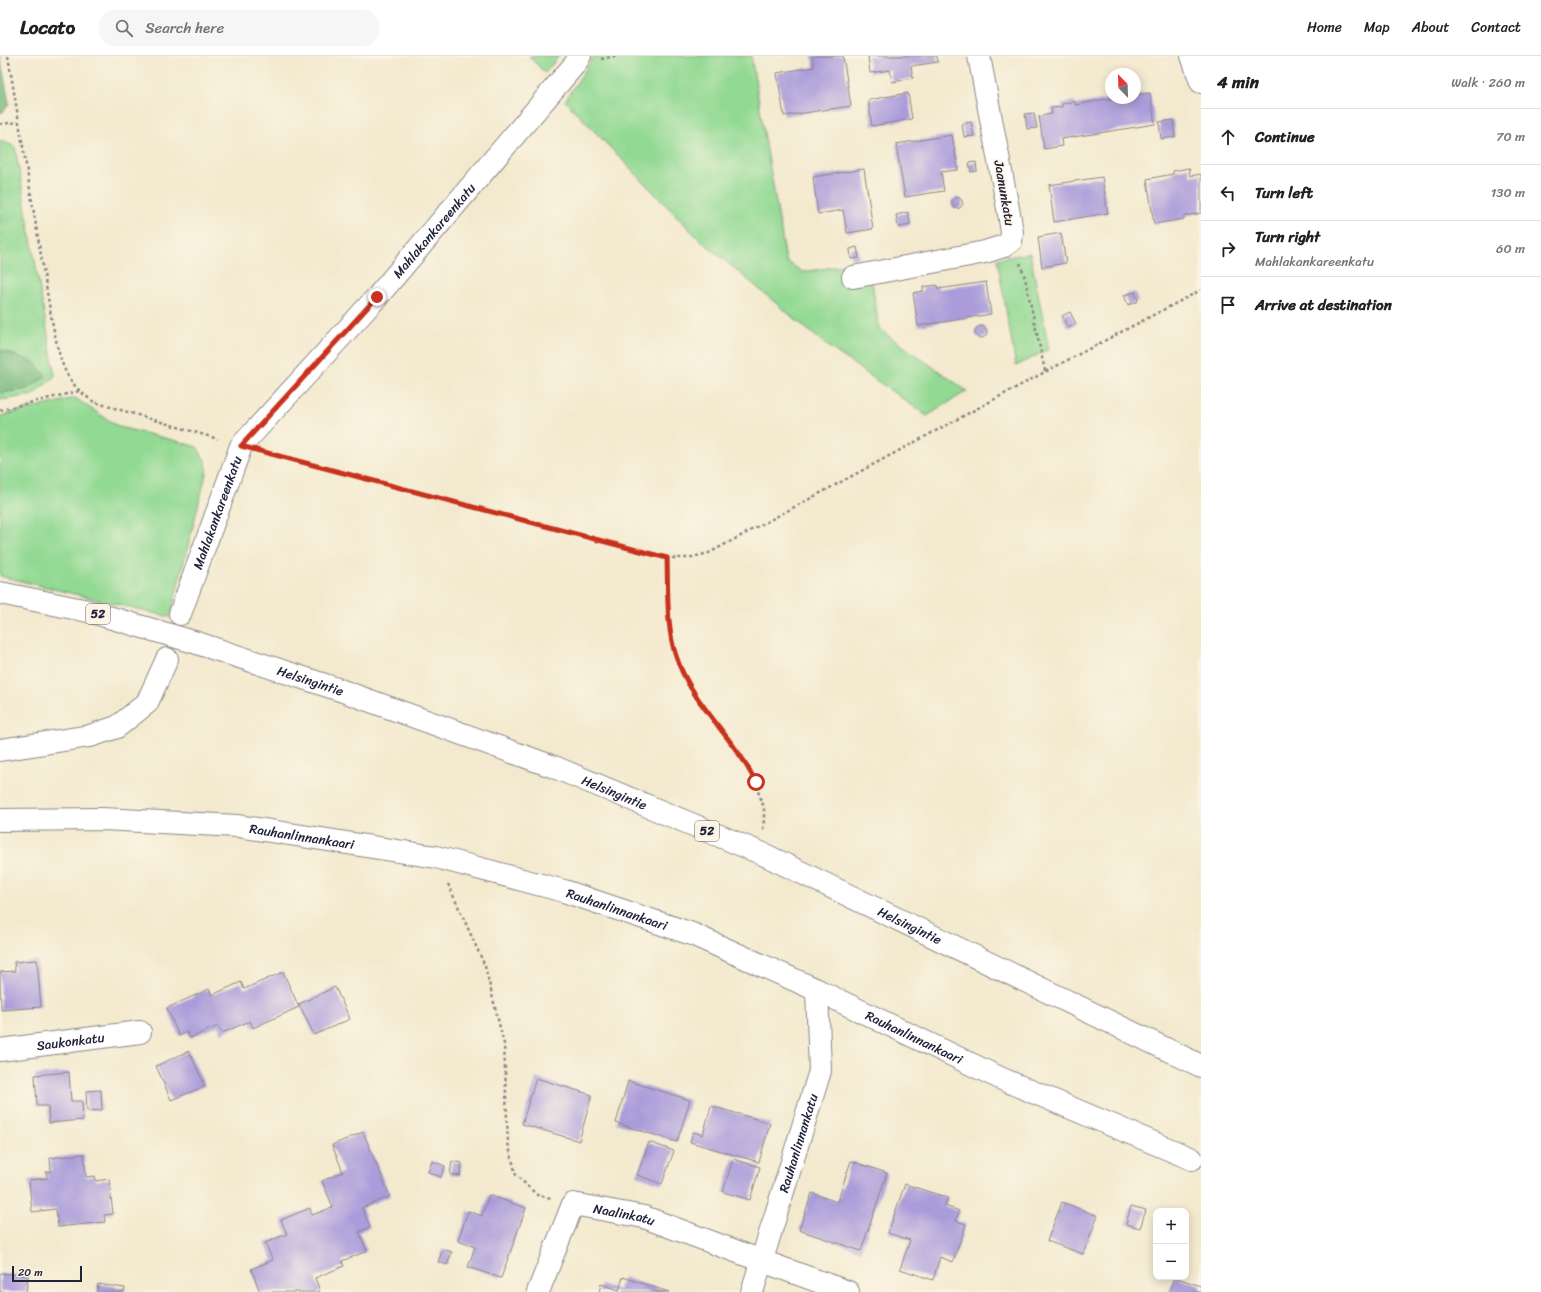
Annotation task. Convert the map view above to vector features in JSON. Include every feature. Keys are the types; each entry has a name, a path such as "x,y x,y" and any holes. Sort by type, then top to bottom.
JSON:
{"street":[{"name":"Mahlakankareenkatu","path":"180,614 241,446 377,297 575,64 580,56"},
{"name":"Jaanunkatu","path":"853,278 985,252 1004,246 1011,240 1012,233 1010,219 979,56"},
{"path":"1192,56 1201,82"},
{"name":"Helsingintie","path":"0,593 88,611 194,642 340,690 554,767 763,854 1201,1066"},
{"path":"0,750 90,736 117,727 147,703 167,659"},
{"name":"Rauhanlinnankaari","path":"0,820 102,819 238,826 436,857 564,890 692,934 817,990 1002,1079 1192,1159"},
{"name":"Rauhanlinnankatu","path":"752,1292 820,1070 817,990"},
{"name":"Saukonkatu","path":"0,1050 140,1032"},
{"path":"538,1292 573,1204"},
{"name":"Naalinkatu","path":"573,1204 644,1216 848,1292"}],"path":[{"path":"8,56 51,316 59,352 68,376 78,391 94,402 241,446 667,558 688,558 709,553 1045,372 1201,290"},
{"path":"0,124 19,122"},
{"path":"1011,240 1024,278 1045,372"},
{"path":"0,410 78,391"},
{"path":"667,558 669,620 675,654 685,678 698,699 744,761 756,782 764,807 763,854"},
{"path":"436,857 485,966 504,1044 508,1143 516,1175 537,1195 573,1204"}],"green space":[{"path":"0,56 9,103 4,111 0,113"},
{"path":"529,56 559,56 545,73"},
{"path":"594,56 751,56 786,261 803,272 869,261 879,329 967,391 927,416 825,344 698,238 565,101"},
{"path":"0,140 15,147 55,376 33,395 0,400 0,393 28,389 0,350"},
{"path":"1030,253 1049,349 1016,366 997,259"},
{"path":"0,350 34,362 46,376 28,389 0,393"},
{"path":"75,398 119,427 197,447 206,462 207,470 170,617 0,576 0,416"}],"building":[{"path":"812,56 843,56 851,106 784,116 777,73 814,67"},
{"path":"868,56 937,56 938,62 911,66 913,78 892,82 890,70 870,73"},
{"path":"908,93 912,119 872,126 868,100"},
{"path":"1150,93 1155,124 1061,139 1062,146 1044,149 1039,116 1052,114 1051,108 1062,107 1062,104 1075,101 1075,105 1105,99 1105,104 1141,104 1141,94"},
{"path":"1034,113 1037,128 1027,129 1025,114"},
{"path":"1173,120 1175,137 1161,139 1159,122"},
{"path":"971,122 974,136 964,137 962,124"},
{"path":"952,135 958,170 941,172 944,191 905,197 896,144"},
{"path":"976,162 977,171 971,172 969,163"},
{"path":"1189,168 1190,176 1201,174 1201,213 1184,216 1184,219 1154,224 1147,179 1173,174 1173,171"},
{"path":"864,169 873,229 847,233 843,210 818,214 813,177"},
{"path":"1102,177 1108,213 1054,222 1049,185"},
{"path":"955,198 959,198 961,199 961,207 955,208 952,205 952,201"},
{"path":"908,212 910,225 898,227 896,215"},
{"path":"1061,233 1066,263 1042,267 1038,237"},
{"path":"857,247 859,258 851,259 850,249"},
{"path":"986,282 991,314 918,326 913,293 923,291 923,287 937,285 938,289"},
{"path":"1135,292 1138,301 1128,305 1124,295"},
{"path":"1070,312 1076,324 1068,328 1062,316"},
{"path":"979,326 983,326 987,332 983,338 979,338 975,334 975,330"},
{"path":"37,960 41,1007 1,1010 0,972 15,971 14,962"},
{"path":"283,972 299,1007 253,1028 250,1021 222,1033 218,1026 190,1038 187,1032 179,1036 167,1008 209,989 212,995 241,982 244,989"},
{"path":"335,987 350,1019 314,1035 299,1004"},
{"path":"189,1051 205,1086 171,1100 156,1066"},
{"path":"69,1072 71,1101 82,1101 83,1120 49,1123 48,1106 37,1106 35,1075"},
{"path":"536,1078 592,1095 579,1141 522,1124"},
{"path":"628,1081 690,1100 677,1142 616,1123"},
{"path":"101,1090 102,1110 87,1111 86,1091"},
{"path":"711,1106 770,1123 759,1162 690,1142 693,1132 703,1135"},
{"path":"363,1132 390,1196 362,1208 370,1227 359,1232 367,1251 342,1261 344,1266 315,1278 320,1291 319,1292 260,1292 251,1269 273,1260 265,1243 287,1234 281,1220 310,1208 312,1215 333,1207 322,1181 343,1172 332,1145"},
{"path":"649,1142 674,1151 662,1184 637,1175"},
{"path":"84,1154 86,1177 95,1176 96,1181 109,1179 113,1214 104,1215 105,1222 58,1227 56,1209 32,1212 29,1180 47,1178 46,1172 51,1171 50,1158"},
{"path":"733,1159 760,1167 750,1200 723,1192"},
{"path":"432,1161 445,1166 441,1177 428,1172"},
{"path":"452,1161 462,1163 460,1176 450,1174"},
{"path":"851,1161 887,1173 861,1251 799,1230 812,1193 837,1202"},
{"path":"905,1184 948,1198 945,1206 959,1211 956,1221 966,1224 953,1262 940,1257 933,1280 900,1269 910,1240 888,1233"},
{"path":"489,1195 526,1208 501,1278 468,1267 475,1247 458,1241 468,1211 482,1216"},
{"path":"1062,1202 1098,1216 1083,1254 1047,1241"},
{"path":"1131,1206 1146,1210 1140,1228 1126,1224"},
{"path":"443,1249 452,1252 447,1265 438,1262"},
{"path":"0,1273 28,1276 26,1292 0,1292"},
{"path":"623,1277 669,1292 599,1292 601,1284 619,1290"},
{"path":"1173,1280 1183,1280 1201,1286 1201,1292 1169,1292"},
{"path":"98,1284 125,1288 124,1292 97,1292"}],"route":[{"path":"377,297 241,446 667,558 669,620 675,654 685,678 698,699 744,761 756,782"}]}
